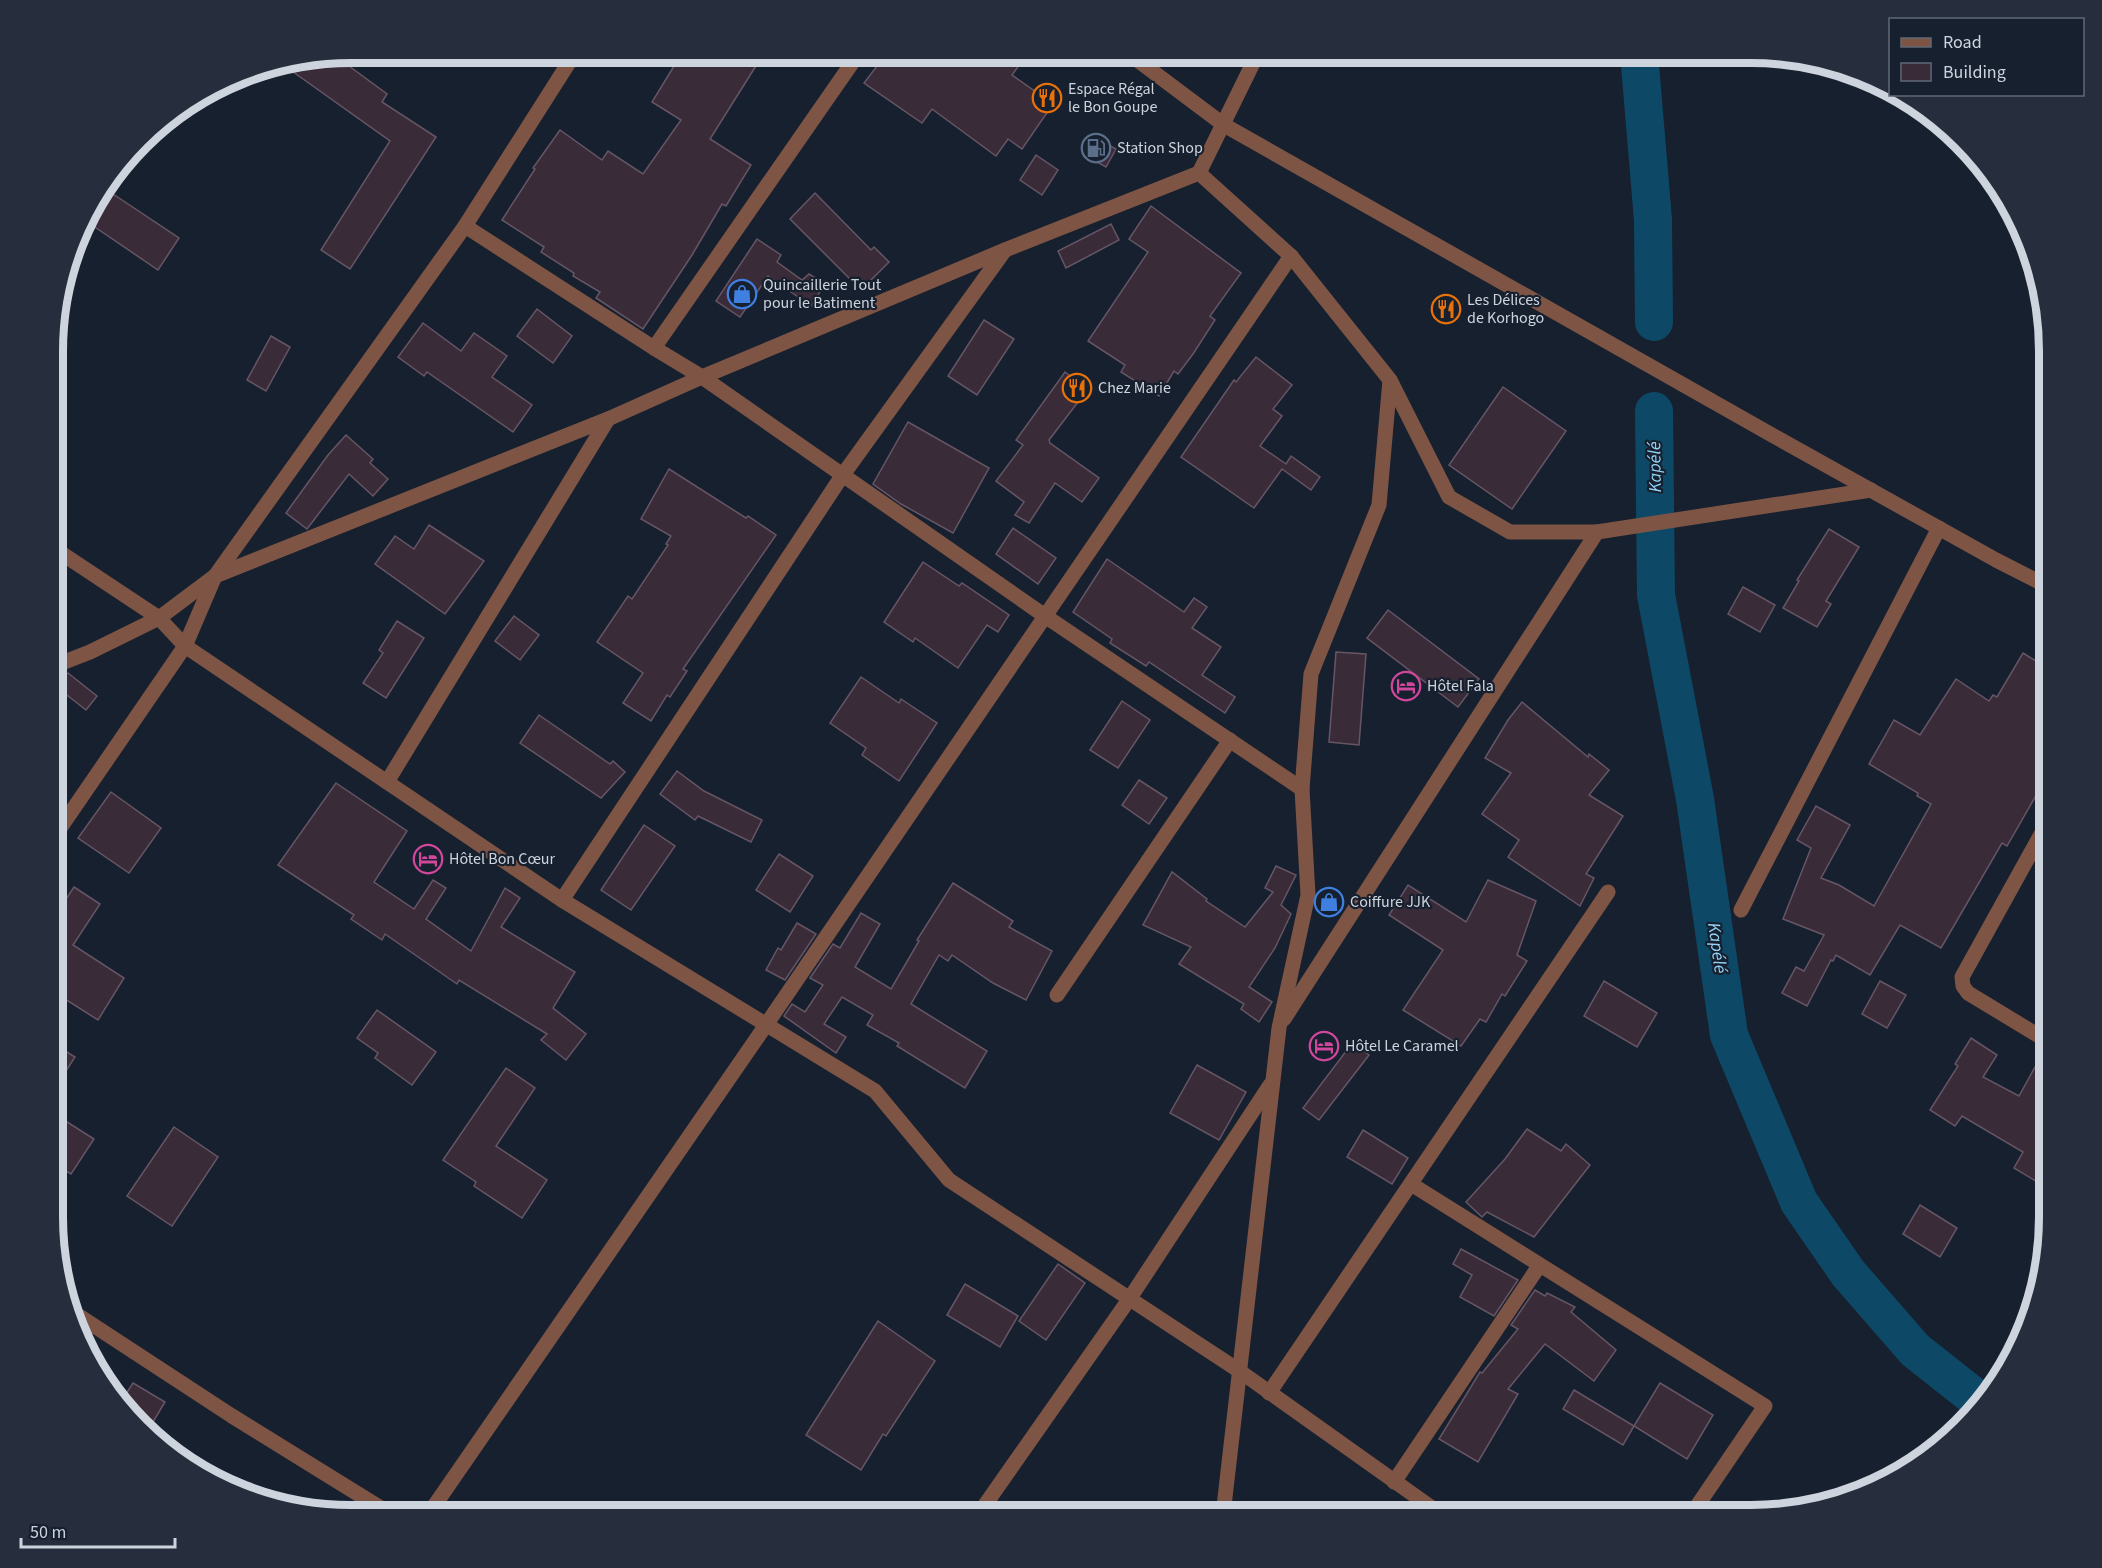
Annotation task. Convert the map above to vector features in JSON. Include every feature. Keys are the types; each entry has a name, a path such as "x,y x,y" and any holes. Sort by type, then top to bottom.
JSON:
{"street":[{"path":"63,824 185,646 215,576 465,226 569,63"},
{"path":"654,348 852,63"},
{"path":"1141,63 1224,125 1871,490 2039,582"},
{"path":"63,662 90,652 159,618 215,576 608,419 702,377 1005,250 1199,173 1253,63"},
{"path":"1199,173 1291,256 1390,380 1449,497 1510,532 1597,532 1871,490"},
{"path":"465,226 702,377 1045,616 1302,789"},
{"path":"562,900 842,476 1005,250"},
{"path":"435,1505 1291,256"},
{"path":"1224,1505 1279,1028 1308,895 1302,789 1311,674 1379,505 1390,380"},
{"path":"387,782 608,419"},
{"path":"1741,910 1939,528"},
{"path":"1279,1028 1597,532"},
{"path":"63,554 159,618 185,646 562,900 875,1091 949,1180 1238,1370 1427,1505"},
{"path":"1057,995 1230,740"},
{"path":"2039,838 1962,977 1968,993 2039,1036"},
{"path":"1269,1393 1608,892"},
{"path":"985,1505 1130,1298 1272,1082"},
{"path":"1411,1184 1765,1406 1698,1505"},
{"path":"1394,1482 1539,1266"},
{"path":"81,1317 232,1416 376,1505"}],"building":[{"path":"345,63 387,94 382,102 436,137 350,269 321,250 390,141 290,70 314,65"},
{"path":"676,63 758,63 710,139 751,165 726,206 722,204 692,255 643,329 596,298 600,292 573,276 574,273 541,252 544,247 502,220 535,169 533,168 560,130 602,160 608,151 643,174 681,120 652,102"},
{"path":"879,63 1021,63 1012,75 1053,104 1022,149 1008,139 996,156 932,109 922,123 864,83"},
{"path":"1094,137 1116,149 1106,167 1084,155"},
{"path":"1036,155 1058,170 1042,195 1020,180"},
{"path":"111,193 179,238 158,270 92,225"},
{"path":"815,193 871,250 874,247 889,262 861,290 790,219"},
{"path":"1151,206 1241,273 1210,316 1215,320 1193,354 1178,374 1174,371 1159,396 1121,372 1125,365 1088,341 1148,252 1129,239"},
{"path":"1111,224 1119,240 1066,268 1058,251"},
{"path":"757,239 781,255 777,262 802,280 809,274 825,284 811,306 768,276 740,317 716,301"},
{"path":"537,309 572,336 553,363 517,336"},
{"path":"984,320 1014,339 977,395 948,376"},
{"path":"423,323 461,351 474,333 507,356 492,377 532,405 513,432 427,372 424,376 398,357"},
{"path":"271,336 290,347 266,391 247,380"},
{"path":"1256,357 1292,385 1273,409 1282,416 1260,446 1286,464 1291,456 1320,477 1311,490 1282,469 1254,508 1181,457 1234,380 1236,382"},
{"path":"1065,372 1088,389 1049,440 1099,478 1082,502 1055,483 1029,523 1015,515 1024,502 996,481 1023,445 1016,440"},
{"path":"1503,387 1566,431 1512,509 1449,465"},
{"path":"908,422 989,468 953,533 901,504 873,484"},
{"path":"346,435 373,459 370,463 388,479 373,496 349,474 307,529 286,513 328,455"},
{"path":"669,469 776,535 683,669 687,671 670,697 667,695 651,721 623,703 643,673 597,642 628,596 632,599 668,545 666,544 671,536 641,519"},
{"path":"429,525 484,561 445,614 375,564 395,536 414,549"},
{"path":"1013,528 1056,558 1038,584 996,554"},
{"path":"1829,529 1859,547 1826,601 1831,604 1817,627 1783,608 1799,581 1797,580"},
{"path":"1107,559 1184,612 1194,598 1207,607 1192,628 1221,647 1202,675 1235,697 1225,713 1149,662 1146,666 1110,643 1112,639 1073,612"},
{"path":"923,562 959,586 962,583 1009,615 998,632 987,625 958,668 915,638 913,642 884,622"},
{"path":"1743,587 1775,605 1760,632 1728,614"},
{"path":"1388,610 1479,679 1458,707 1367,638"},
{"path":"514,616 539,635 520,660 495,641"},
{"path":"397,621 424,638 386,698 363,683 383,653 379,650"},
{"path":"1336,652 1366,654 1359,745 1329,742"},
{"path":"2023,653 2039,663 2039,790 2007,846 2002,843 1941,948 1900,925 1870,975 1836,955 1833,961 1831,960 1807,1006 1782,993 1796,967 1804,971 1824,935 1783,919 1811,848 1797,840 1816,806 1850,825 1821,878 1839,885 1874,906 1931,804 1917,796 1918,793 1869,764 1894,720 1920,735 1956,679 1989,701 1993,695 1997,697"},
{"path":"68,673 97,696 86,710 63,692 63,675"},
{"path":"861,677 899,703 901,699 937,723 899,781 862,755 866,748 830,723"},
{"path":"1122,701 1150,720 1118,768 1090,750"},
{"path":"1522,702 1588,757 1589,754 1609,770 1589,795 1623,816 1586,874 1594,878 1580,906 1508,857 1519,840 1482,814 1511,773 1485,758"},
{"path":"539,715 610,764 613,761 625,772 601,798 520,743"},
{"path":"677,771 704,791 762,820 751,842 698,816 695,820 660,794"},
{"path":"1139,780 1167,798 1149,824 1122,805"},
{"path":"336,783 407,831 374,882 414,909 433,880 446,888 426,919 471,951 505,888 520,898 501,927 575,972 553,1008 586,1034 566,1060 541,1040 547,1034 459,980 457,984 385,934 382,940 351,919 354,915 278,865"},
{"path":"111,792 161,828 129,873 78,838"},
{"path":"644,825 675,846 631,910 601,890"},
{"path":"779,854 813,876 790,912 756,890"},
{"path":"1276,866 1296,875 1281,905 1291,914 1275,948 1249,987 1272,1002 1259,1022 1241,1009 1244,1004 1179,964 1191,947 1143,925 1172,872 1207,899 1206,901 1245,927 1273,892 1265,888"},
{"path":"1488,880 1536,901 1517,955 1527,961 1505,996 1502,994 1486,1022 1480,1019 1461,1046 1403,1010 1443,950 1389,915 1408,885 1466,922"},
{"path":"953,883 1013,921 1009,927 1052,951 1026,1000 993,983 952,955 948,961 939,955 911,1004 987,1051 965,1088 897,1046 899,1043 867,1025 873,1015 842,997 824,1024 846,1037 836,1053 784,1016 792,1004 805,1012 823,985 810,978 833,944 840,948 861,913 880,924 855,967 891,989 919,941 917,940"},
{"path":"74,887 100,904 73,945 124,978 98,1020 63,998 63,904"},
{"path":"797,923 816,934 785,980 766,970 778,948 781,950"},
{"path":"1604,981 1657,1013 1637,1047 1584,1016"},
{"path":"1880,981 1906,995 1887,1028 1862,1014"},
{"path":"377,1010 436,1052 412,1085 375,1058 378,1053 357,1038"},
{"path":"1971,1038 1997,1055 1983,1077 2019,1096 2035,1067 2039,1069 2039,1183 2014,1168 2023,1152 1962,1116 1955,1126 1930,1110 1958,1066 1955,1064"},
{"path":"1353,1042 1369,1055 1319,1120 1303,1108"},
{"path":"63,1050 75,1057 63,1076"},
{"path":"1197,1065 1246,1092 1219,1140 1170,1113"},
{"path":"506,1068 535,1088 496,1146 547,1180 522,1218 474,1186 476,1182 443,1160"},
{"path":"63,1119 94,1139 71,1174 63,1169"},
{"path":"174,1127 218,1157 172,1226 127,1196"},
{"path":"1527,1129 1561,1151 1566,1144 1590,1165 1534,1237 1487,1212 1482,1217 1466,1202 1505,1159"},
{"path":"1363,1130 1408,1158 1392,1184 1347,1157"},
{"path":"1920,1205 1957,1228 1940,1257 1903,1234"},
{"path":"1461,1249 1518,1280 1494,1316 1460,1297 1472,1275 1453,1264"},
{"path":"1058,1264 1085,1283 1046,1340 1019,1321"},
{"path":"965,1284 1018,1316 1000,1347 947,1315"},
{"path":"1535,1290 1545,1296 1547,1293 1575,1307 1571,1312 1616,1350 1594,1381 1545,1344 1508,1389 1518,1394 1478,1462 1439,1439 1480,1372 1482,1373 1518,1329 1511,1325"},
{"path":"878,1321 935,1361 886,1436 883,1434 861,1470 806,1435"},
{"path":"133,1383 165,1402 151,1425 125,1395"},
{"path":"1660,1383 1713,1415 1687,1459 1634,1426"},
{"path":"1574,1390 1634,1426 1623,1445 1563,1409"}],"waterway":[{"name":"Kapélé","path":"1640,63 1653,220 1654,322"},
{"name":"Kapélé","path":"1654,411 1656,595 1695,799 1729,1035 1799,1202 1848,1273 1915,1350 1975,1397"}],"place":[{"name":"Espace Régal le Bon Goupe","path":"1047,98"},
{"name":"Station Shop","path":"1096,148"},
{"name":"Quincaillerie Tout pour le Batiment","path":"742,294"},
{"name":"Les Délices de Korhogo","path":"1446,309"},
{"name":"Chez Marie","path":"1077,388"},
{"name":"Hôtel Fala","path":"1406,686"},
{"name":"Hôtel Bon Cœur","path":"428,859"},
{"name":"Coiffure JJK","path":"1329,902"},
{"name":"Hôtel Le Caramel","path":"1324,1046"}]}
